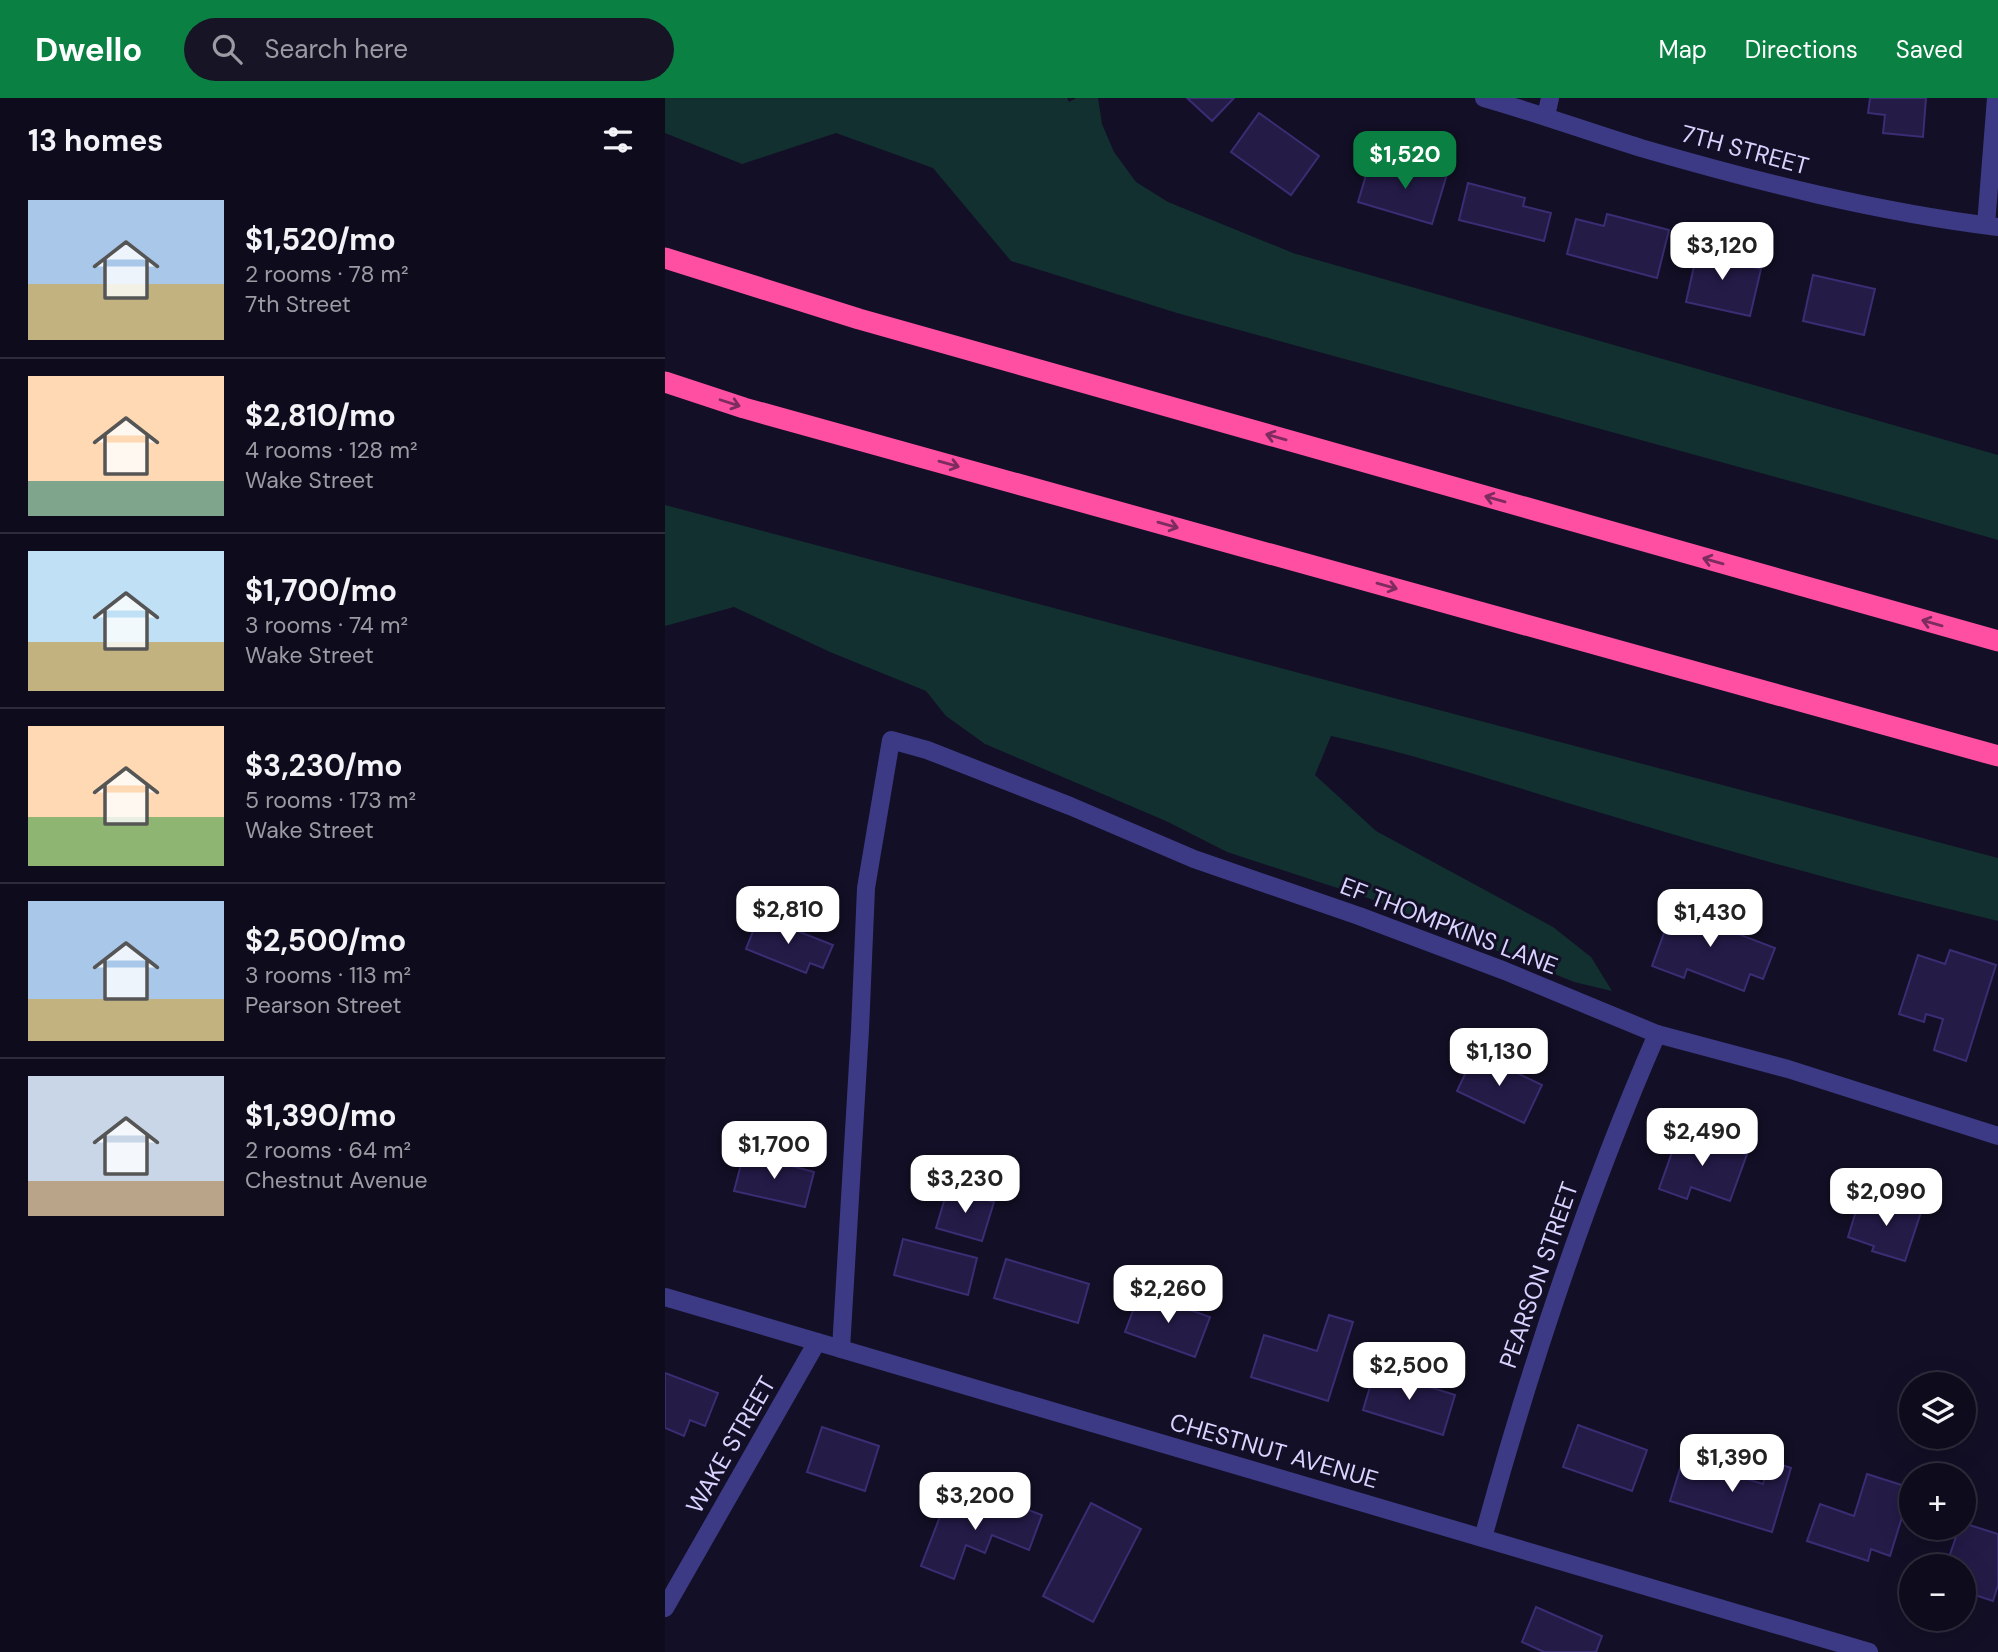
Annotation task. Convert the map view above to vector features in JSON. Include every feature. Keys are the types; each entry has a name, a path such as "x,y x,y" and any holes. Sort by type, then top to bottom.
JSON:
{"highway":[{"path":"665,258 859,319 1998,641"},
{"path":"665,382 744,408 1998,755"}],"street":[{"name":"7TH STREET","path":"1484,98 1548,107 1640,148 1824,196 1920,217 1992,226"},
{"path":"1992,226 1996,98"},
{"name":"EF THOMPKINS LANE","path":"841,1349 866,888 891,740 927,750 1206,863 1359,916 1504,971 1657,1034 1788,1069 1998,1136"},
{"name":"PEARSON STREET","path":"1483,1538 1580,1223 1620,1119 1657,1034"},
{"name":"CHESTNUT AVENUE","path":"665,1297 1869,1652"},
{"name":"WAKE STREET","path":"665,1608 817,1342"}],"green space":[{"path":"665,98 1067,98 1069,102 1076,98 1098,98 1102,124 1114,152 1136,182 1168,202 1293,253 1998,455 1998,540 1177,313 1011,261 933,168 836,133 742,164 665,133"},
{"path":"665,505 1998,858 1998,921 1754,858 1435,763 1331,736 1315,775 1376,831 1553,927 1591,957 1612,991 1574,982 1368,898 1227,852 1166,821 985,744 946,716 926,691 830,652 734,607 665,626"}],"building":[{"path":"1187,98 1234,98 1212,121"},
{"path":"1870,98 1926,98 1923,137 1883,133 1885,115 1868,113"},
{"path":"1259,113 1319,156 1291,195 1231,152"},
{"path":"1414,162 1448,171 1432,224 1358,202 1369,165 1410,177"},
{"path":"1468,183 1525,198 1523,206 1551,213 1544,241 1459,220"},
{"path":"1607,214 1669,230 1657,278 1567,254 1576,219 1604,226"},
{"path":"1699,244 1729,251 1727,261 1761,269 1750,316 1686,302"},
{"path":"1813,275 1875,289 1864,335 1803,321"},
{"path":"1676,900 1728,920 1725,929 1775,948 1763,979 1750,974 1744,991 1687,969 1684,978 1652,966"},
{"path":"759,916 833,945 823,968 810,963 806,973 746,949"},
{"path":"1950,950 1996,965 1966,1061 1934,1050 1943,1019 1926,1014 1924,1022 1899,1014 1918,955 1945,964"},
{"path":"1475,1053 1542,1085 1524,1123 1457,1091"},
{"path":"1680,1130 1747,1154 1730,1201 1691,1187 1687,1199 1659,1189"},
{"path":"744,1153 814,1172 805,1207 734,1191"},
{"path":"948,1188 994,1202 982,1241 936,1228"},
{"path":"1859,1201 1896,1212 1899,1201 1922,1209 1905,1261 1872,1251 1874,1246 1848,1237"},
{"path":"903,1239 977,1258 968,1295 894,1275"},
{"path":"1006,1259 1089,1284 1078,1323 994,1298"},
{"path":"1140,1292 1210,1317 1195,1357 1125,1332"},
{"path":"1329,1315 1353,1322 1328,1401 1251,1377 1264,1335 1317,1351"},
{"path":"1375,1370 1455,1395 1443,1435 1363,1410"},
{"path":"665,1373 718,1393 705,1426 690,1420 684,1436 665,1428"},
{"path":"1578,1425 1647,1450 1632,1491 1563,1467"},
{"path":"822,1427 879,1446 865,1491 807,1472"},
{"path":"1683,1459 1763,1484 1770,1461 1791,1468 1772,1532 1670,1501"},
{"path":"1867,1474 1899,1484 1899,1527 1890,1556 1871,1549 1868,1561 1807,1541 1820,1504 1854,1516"},
{"path":"949,1493 1011,1516 1015,1505 1042,1515 1029,1550 992,1535 985,1553 966,1545 954,1579 921,1566"},
{"path":"1091,1503 1141,1529 1093,1622 1043,1596"},
{"path":"1976,1527 1998,1534 1998,1585 1993,1601 1976,1595 1976,1554 1950,1554 1955,1540 1976,1540"},
{"path":"1536,1607 1602,1636 1596,1652 1544,1652 1522,1642"}]}
